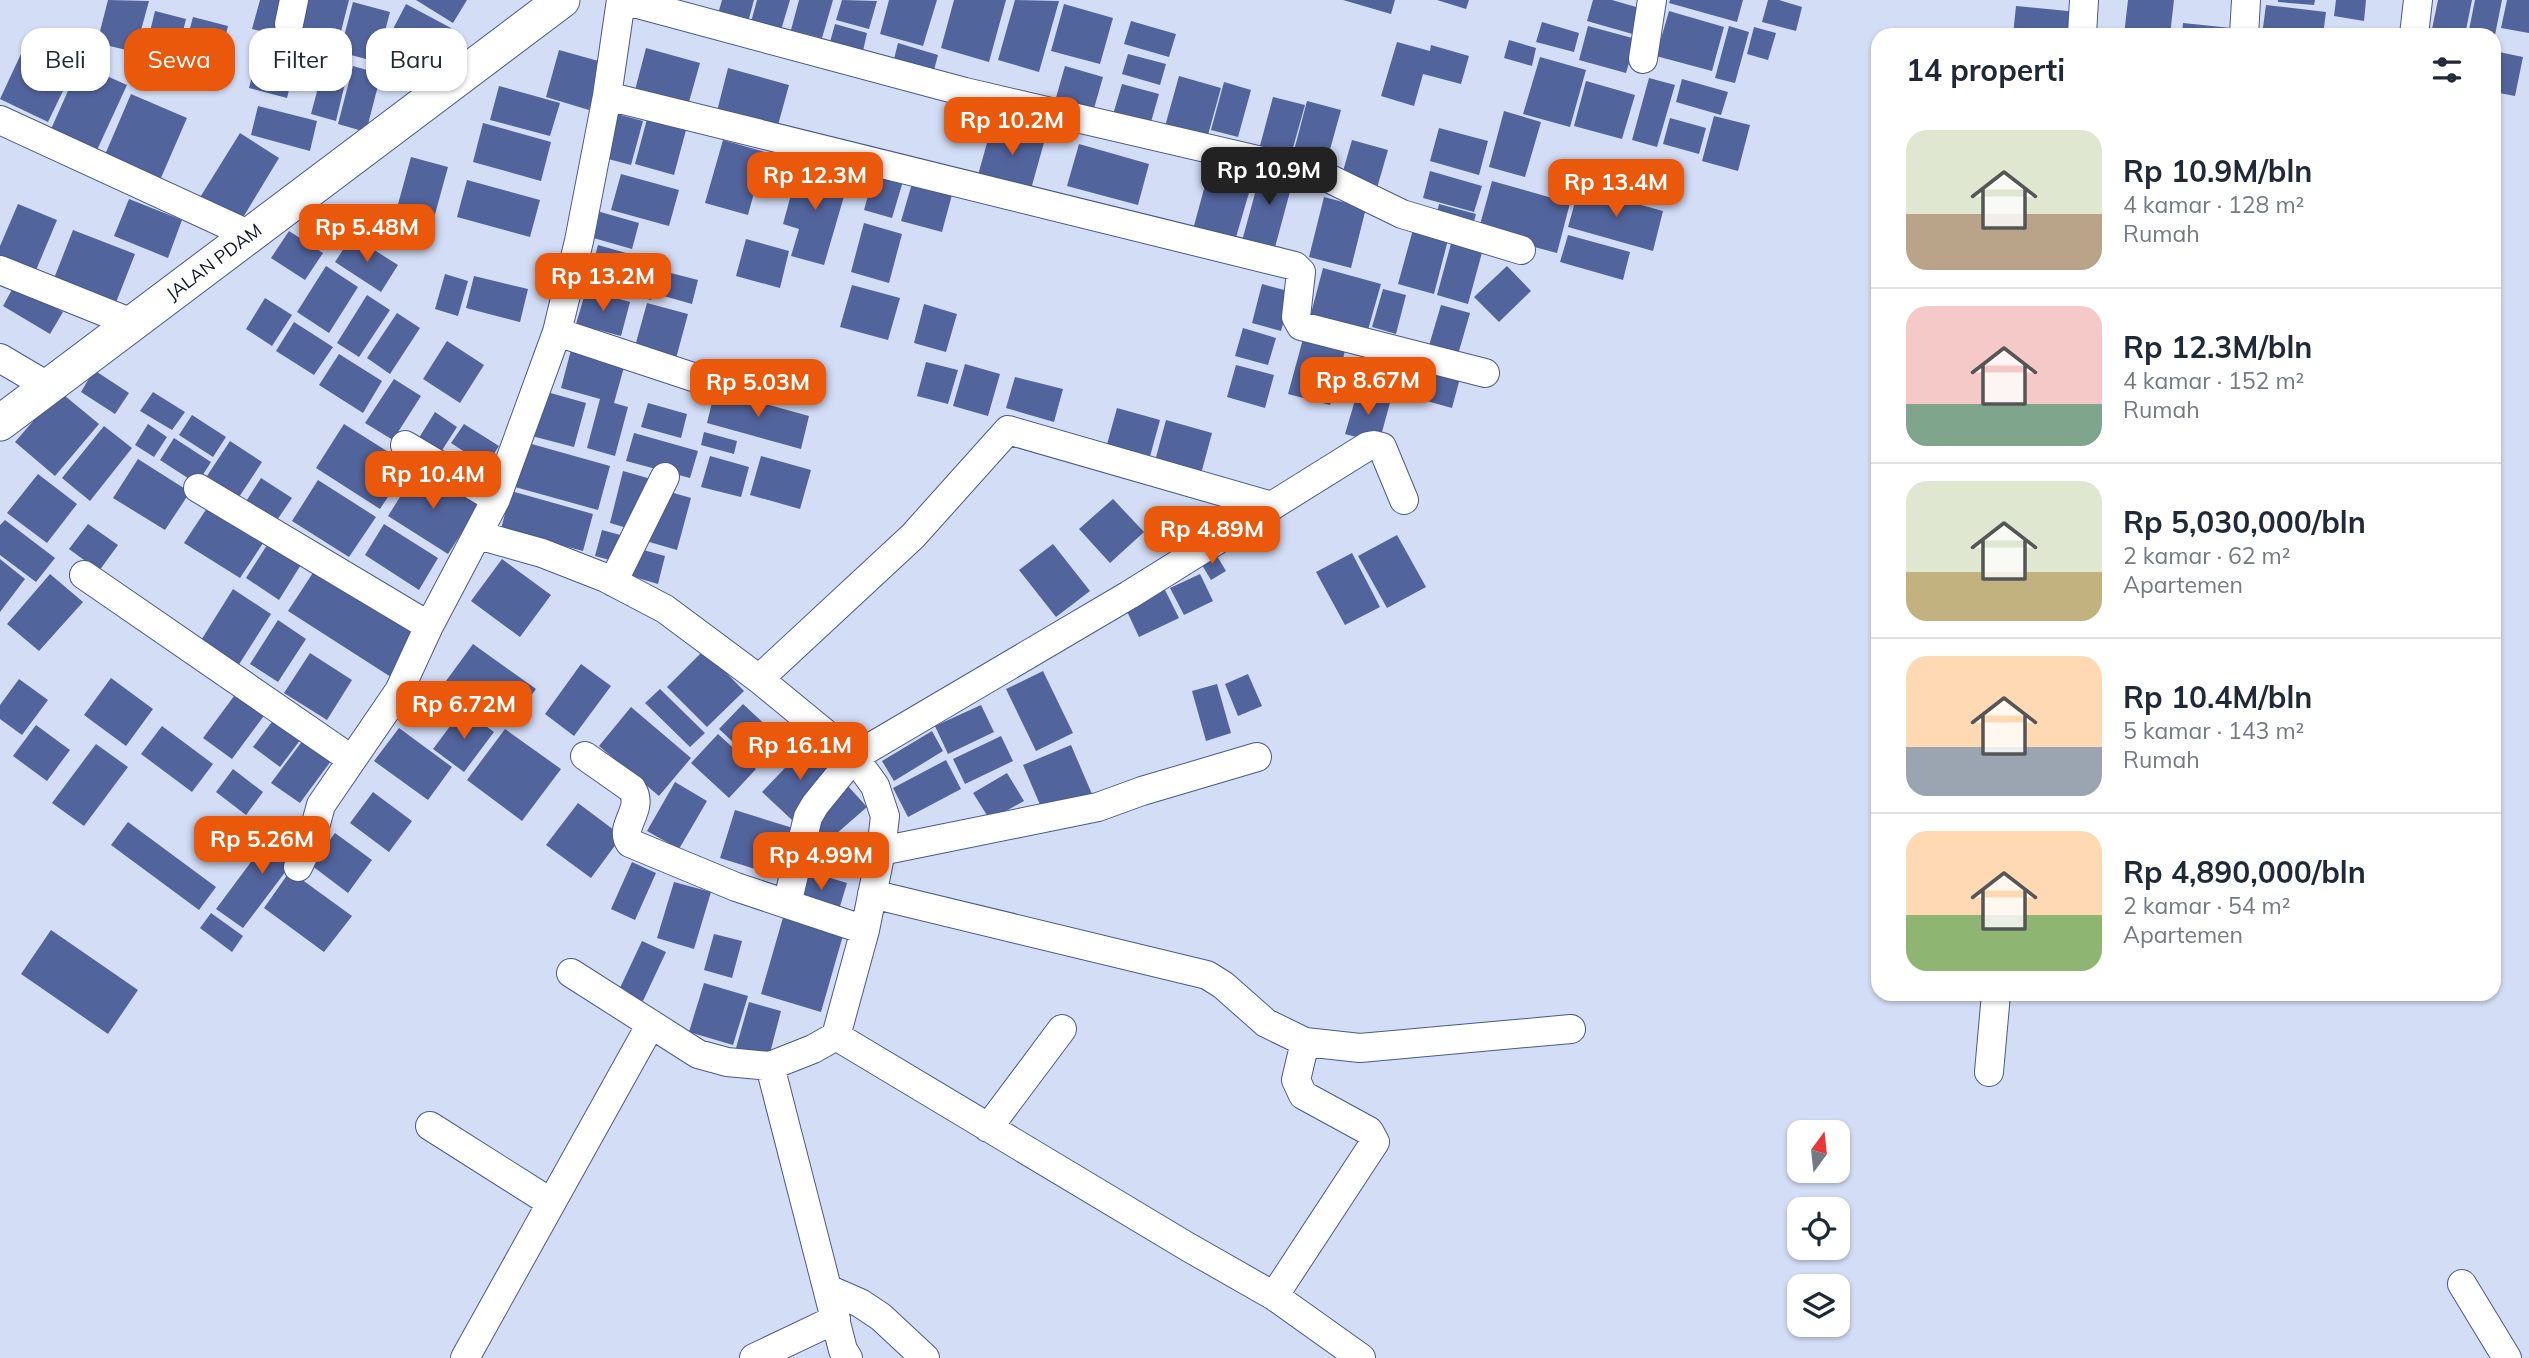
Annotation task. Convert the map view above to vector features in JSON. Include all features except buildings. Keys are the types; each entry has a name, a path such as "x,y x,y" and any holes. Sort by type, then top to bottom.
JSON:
{"street":[{"name":"JALAN PDAM","path":"0,423 562,0"},
{"path":"298,867 312,838 321,805 399,691 429,626 496,499 557,332 579,242 622,0 965,92 1322,175 1402,214 1521,250"},
{"path":"1643,60 1652,0"},
{"path":"2082,28 2084,0"},
{"path":"2244,28 2246,0"},
{"path":"2415,28 2418,0"},
{"path":"607,96 1295,266 1301,272 1296,317 1301,326 1485,373"},
{"path":"0,120 250,235"},
{"path":"0,270 132,323"},
{"path":"557,332 705,381"},
{"path":"0,358 49,387"},
{"path":"759,679 913,536 1008,430 1272,506"},
{"path":"405,445 496,499"},
{"path":"787,904 808,817 854,757 1129,595 1374,445 1382,447 1404,500"},
{"path":"613,582 665,477"},
{"path":"198,488 429,626"},
{"path":"478,535 542,553 613,582 665,609 759,679 854,757 875,786 886,816 865,930 836,1036 813,1049 770,1066 727,1062 698,1054 570,973"},
{"path":"84,575 351,759"},
{"path":"584,756 632,789 636,796 638,802 627,831 630,843 736,887 865,930"},
{"path":"881,851 1098,807 1257,757"},
{"path":"872,894 1207,975 1223,985 1266,1023 1305,1042 1360,1048 1571,1029"},
{"path":"1989,1072 1995,1001"},
{"path":"466,1358 650,1024"},
{"path":"988,1128 1062,1029"},
{"path":"836,1036 1273,1296 1361,1358"},
{"path":"1273,1296 1375,1142 1369,1131 1303,1095 1296,1080 1305,1042"},
{"path":"770,1066 843,1350 848,1358"},
{"path":"430,1126 550,1202"},
{"path":"2462,1284 2507,1358"},
{"path":"828,1289 860,1303 881,1317 925,1358"},
{"path":"754,1358 836,1319"}]}
